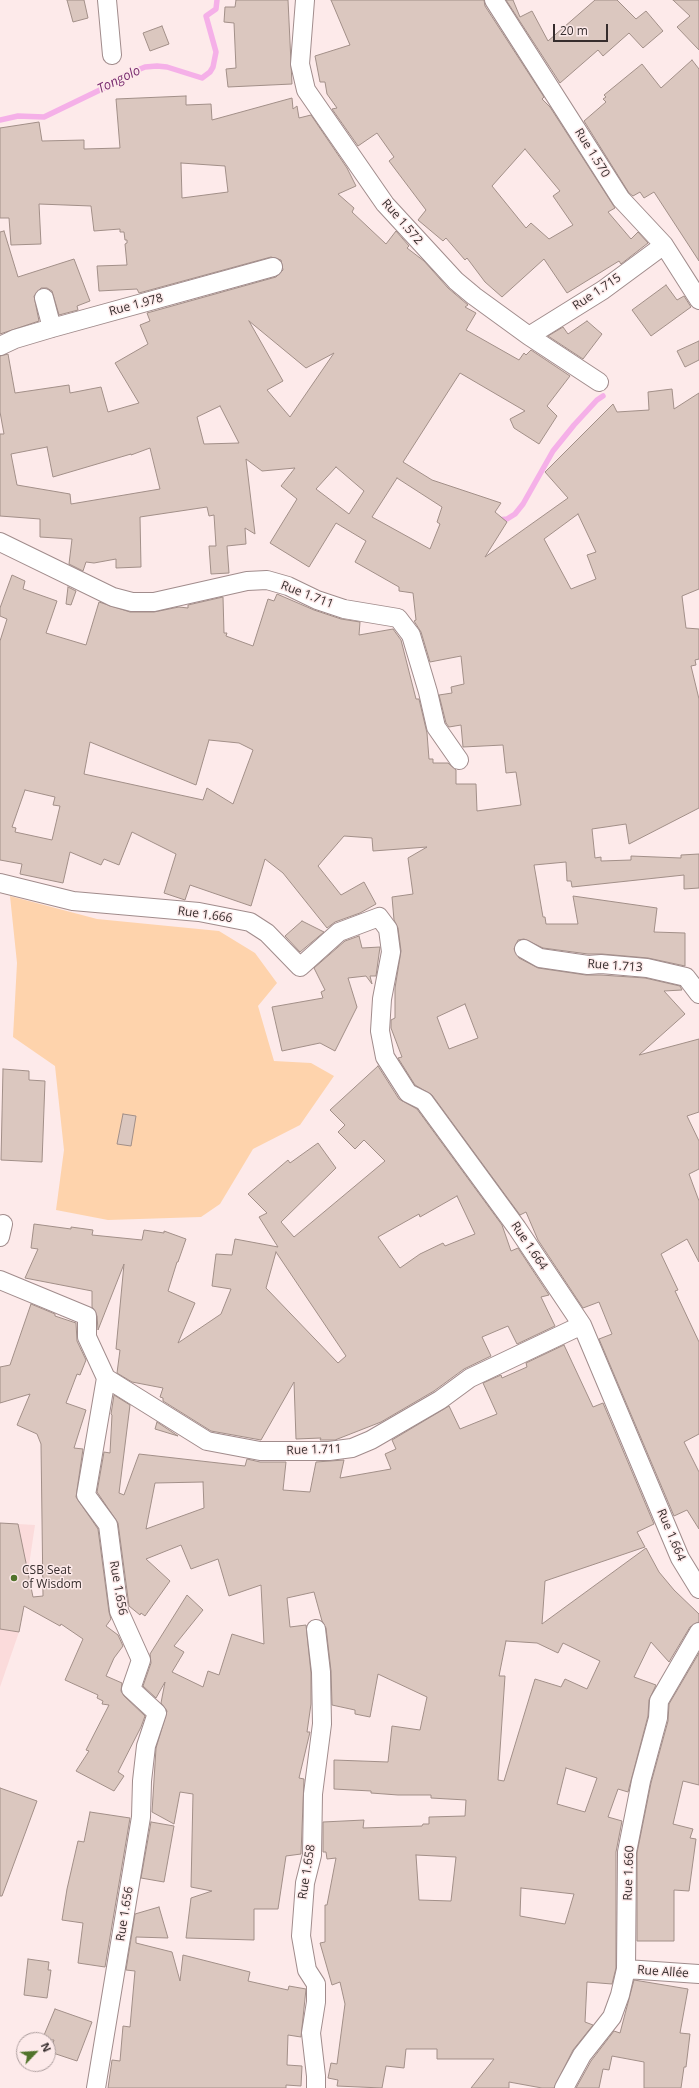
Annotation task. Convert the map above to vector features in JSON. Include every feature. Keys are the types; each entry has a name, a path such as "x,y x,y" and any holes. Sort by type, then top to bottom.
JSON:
{"street":[{"path":"107,0 112,55"},
{"name":"Rue 1.572","path":"306,0 300,64 306,90 385,204 404,227 456,281 529,336 599,382"},
{"name":"Rue 1.570","path":"494,0 621,198 664,245 699,300"},
{"name":"Rue 1.715","path":"529,336 603,290 664,245"},
{"name":"Rue 1.978","path":"0,346 15,338 273,268"},
{"path":"44,298 52,328"},
{"name":"Rue 1.711","path":"0,542 112,597 132,602 154,602 247,581 267,580 288,586 317,600 344,609 398,618 411,635 428,692 436,727 459,760"},
{"name":"Rue 1.666","path":"0,883 73,901 199,912 250,922 267,933 300,967 339,932 379,917"},
{"name":"Rue 1.664","path":"379,917 388,929 391,952 382,999 380,1031 385,1056 408,1093 424,1101 517,1228 582,1325 680,1558 699,1589"},
{"name":"Rue 1.713","path":"524,949 540,958 588,965 601,964 647,968 686,977 699,994"},
{"path":"0,1280 87,1316 86,1337 106,1378"},
{"name":"Rue 1.711","path":"106,1378 207,1442 260,1451 329,1451 352,1448 371,1440 440,1400 470,1378 582,1325"},
{"name":"Rue 1.656","path":"96,2088 141,1817 142,1781 146,1746 157,1713 131,1689 141,1660 119,1611 108,1525 86,1495 106,1378"},
{"name":"Rue 1.658","path":"316,1629 321,1672 322,1724 313,1794 312,1855 305,1884 301,1936 307,1970 316,1984 316,2002 311,2033 316,2088"},
{"name":"Rue 1.660","path":"564,2088 582,2055 612,2017 620,1995 626,1969 628,1852 641,1781 658,1718 659,1701 699,1632"},
{"name":"Rue Allée","path":"626,1969 699,1974"}],"shaded area":[{"path":"10,896 97,919 219,931 255,953 277,983 258,1006 274,1061 311,1063 334,1076 300,1125 253,1149 220,1204 201,1217 108,1220 56,1210 64,1150 55,1066 13,1037 17,963"},
{"name":"CSB Seat of Wisdom","path":"0,1523 35,1525 19,1632 0,1687"}],"building":[{"path":"67,0 84,0 88,18 73,22"},
{"path":"236,0 288,0 292,84 228,87 226,69 236,68 234,23 224,22 225,7 235,7"},
{"path":"331,0 484,0 485,6 544,97 542,99 550,107 615,208 608,212 631,239 638,232 648,243 621,264 619,261 567,293 544,259 502,297 485,282 467,258 465,260 446,238 443,241 418,220 426,210 389,161 394,157 377,133 358,146 332,109 337,108 327,94 325,82 320,82 315,56 350,45","holes":["525,149 560,191 553,196 573,225 549,239 531,223 526,228 492,186"]},
{"path":"506,0 513,0 520,17 532,11 548,41 595,0 617,0 636,19 646,11 663,31 643,48 629,33 603,56 598,50 560,83"},
{"path":"673,0 699,0 699,50 677,27 690,16"},
{"path":"162,26 169,44 150,51 143,33"},
{"path":"692,60 699,69 699,261 654,192 644,198 640,192 633,196 629,193 584,121 606,102 603,99 606,97 604,95 642,64 661,88"},
{"path":"186,96 186,105 211,104 212,120 292,98 293,109 297,106 299,118 311,115 347,168 356,186 338,194 354,208 352,212 386,244 396,231 409,246 407,248 424,261 448,288 468,305 465,307 476,313 466,330 519,360 524,353 526,355 531,350 570,376 547,406 557,416 539,444 514,428 510,419 525,411 460,373 403,462 432,480 501,503 495,512 507,522 485,557 568,498 545,472 613,404 617,412 649,410 648,392 672,389 674,409 699,393 699,589 682,596 686,628 699,629 699,659 695,660 696,665 691,666 699,699 699,808 629,844 626,824 592,829 595,858 601,857 601,861 631,860 631,856 681,858 681,855 699,854 699,888 684,889 684,875 572,887 571,881 567,881 566,862 534,865 543,917 545,917 546,924 578,924 573,896 657,908 654,932 685,933 685,966 648,958 588,954 543,948 524,939 518,940 514,949 519,958 538,968 586,975 645,978 680,986 682,990 664,991 685,1014 639,1055 699,1039 699,1112 687,1116 699,1141 699,1169 689,1174 699,1201 699,1262 687,1239 661,1254 678,1290 675,1291 699,1342 699,1434 684,1442 699,1472 699,1529 687,1510 674,1516 599,1339 612,1334 599,1302 583,1308 538,1240 526,1212 520,1215 432,1095 415,1085 398,1058 402,1057 391,1028 391,1020 395,1018 395,988 401,951 398,928 394,920 392,897 413,894 408,858 427,847 373,851 372,838 344,836 318,866 341,895 364,882 376,904 360,913 335,922 327,928 283,873 265,859 251,906 190,885 185,900 164,893 176,854 132,832 119,865 104,859 101,865 70,852 63,883 20,874 22,864 0,860 0,641 7,619 0,616 0,608 12,575 25,581 23,589 57,601 46,633 86,645 99,602 130,612 154,612 179,607 188,608 188,605 223,597 224,633 227,633 226,636 253,646 268,599 274,601 277,594 314,610 341,619 360,622 359,635 393,629 401,640 416,699 419,699 427,733 429,759 433,759 433,763 448,763 456,770 456,784 476,784 477,811 521,805 516,772 506,773 503,745 463,747 461,725 449,727 446,723 439,695 452,693 451,687 464,684 461,656 430,662 421,632 414,621 416,620 413,593 399,591 399,587 355,562 366,541 336,523 309,567 270,543 297,499 281,486 295,468 262,471 246,459 255,534 245,528 246,544 227,546 229,573 211,574 209,546 216,546 214,515 209,516 207,507 140,517 141,567 116,568 116,559 94,563 86,562 83,571 69,564 72,539 40,537 40,519 0,516 0,434 4,434 0,412 0,356 8,354 15,393 69,385 70,393 101,387 108,412 139,403 115,363 148,344 140,325 150,321 147,313 276,277 283,270 281,260 271,257 139,293 137,289 99,291 97,266 127,265 125,244 127,243 127,240 125,240 124,232 120,232 120,229 94,231 91,206 39,204 41,244 11,245 9,218 0,218 0,128 39,122 42,141 84,140 84,149 120,148 116,99","holes":["181,163 225,166 228,192 182,198","249,321 306,368 334,353 290,417 267,390 283,381","220,406 239,443 204,444 197,417","47,447 53,477 131,455 150,448 160,489 71,504 70,494 17,485 11,454","336,467 364,491 349,514 316,489","397,478 442,507 437,522 440,524 430,549 372,517","578,514 596,552 587,555 596,579 571,589 544,539","209,740 239,743 253,750 233,804 207,788 203,800 84,774 90,742 196,785","25,790 55,797 53,805 60,806 52,840 15,832 16,828 12,827","465,1004 478,1038 449,1049 437,1017"]},
{"path":"4,231 18,277 74,259 90,301 77,306 78,310 59,315 52,291 47,288 41,288 34,296 39,321 0,334 0,232"},
{"path":"666,285 677,300 684,296 691,307 651,336 632,310"},
{"path":"587,321 602,334 583,359 548,336 563,327 568,334"},
{"path":"699,341 699,360 685,367 677,351"},
{"path":"68,587 76,591 71,605 66,604"},
{"path":"302,921 324,932 300,952 285,936"},
{"path":"359,936 362,948 380,947 376,976 370,976 372,984 366,976 348,978 357,1007 335,1051 320,1043 282,1051 272,1007 323,998 321,992 325,990 314,968 345,941"},
{"path":"378,1066 399,1099 417,1109 502,1225 511,1251 518,1248 549,1295 541,1297 555,1326 517,1344 508,1326 482,1337 491,1356 464,1369 434,1391 381,1422 335,1440 320,1440 321,1438 296,1439 294,1382 261,1440 211,1431 163,1401 163,1398 160,1397 163,1388 132,1382 117,1373 120,1350 116,1349 124,1264 98,1330 97,1316 92,1307 92,1291 25,1278 38,1249 31,1248 34,1224 71,1229 71,1227 93,1230 92,1235 142,1240 144,1230 164,1233 164,1231 186,1239 168,1291 195,1303 178,1343 221,1314 231,1289 212,1286 216,1254 232,1255 235,1239 278,1247 259,1217 267,1213 248,1194 288,1160 290,1163 318,1143 336,1168 281,1222 294,1237 385,1161 364,1140 355,1149 338,1132 345,1125 330,1110","holes":["457,1196 475,1234 445,1246 443,1243 420,1254 400,1268 378,1237 419,1214 420,1217","276,1252 346,1356 338,1363 266,1288"]},
{"path":"3,1069 29,1071 29,1080 45,1081 42,1162 1,1160"},
{"path":"123,1114 136,1116 131,1146 117,1144"},
{"path":"31,1304 55,1314 55,1316 76,1323 77,1341 86,1360 80,1375 77,1374 66,1403 86,1410 74,1448 83,1449 76,1497 98,1529 111,1619 106,1626 118,1635 123,1646 114,1658 106,1676 122,1683 121,1691 124,1696 145,1716 118,1772 124,1776 114,1791 76,1771 89,1751 86,1750 109,1705 102,1704 103,1701 97,1698 98,1695 65,1680 83,1639 61,1624 60,1626 24,1606 19,1632 0,1629 0,1523 18,1524 33,1597 43,1596 41,1444 37,1434 17,1425 30,1394 0,1403 0,1367 10,1365"},
{"path":"564,1345 593,1407 603,1403 654,1524 637,1532 645,1547 545,1581 542,1624 646,1548 659,1572 674,1590 699,1614 699,1622 690,1627 669,1662 651,1642 634,1677 656,1685 649,1700 648,1716 628,1792 618,1789 608,1817 622,1821 616,1852 616,1968 612,1984 587,1982 585,2022 593,2025 573,2050 554,2088 542,2088 509,2082 509,2088 471,2088 494,2059 437,2059 437,2049 406,2049 404,2068 386,2066 382,2088 337,2086 338,2080 328,2078 331,2063 337,2064 345,2004 340,1982 332,1985 320,1943 325,1942 325,1905 327,1905 336,1858 327,1859 326,1852 323,1852 323,1822 364,1820 363,1828 422,1826 423,1824 429,1824 429,1817 465,1816 466,1800 431,1798 431,1795 398,1795 371,1793 371,1791 334,1789 334,1760 388,1762 392,1726 420,1730 427,1697 378,1674 370,1717 355,1714 355,1710 332,1705 331,1671 326,1628 322,1621 314,1592 287,1598 290,1627 306,1625 311,1673 311,1704 307,1732 310,1732 299,1778 304,1779 301,1854 286,1856 278,1909 254,1909 254,1940 186,1938 191,1898 212,1891 191,1887 193,1794 180,1792 174,1824 152,1812 156,1748 167,1711 161,1703 165,1682 156,1698 143,1686 151,1663 150,1654 187,1595 203,1610 174,1646 184,1652 172,1672 203,1687 208,1671 219,1675 232,1634 264,1644 261,1585 229,1596 218,1559 191,1569 181,1545 146,1559 170,1581 145,1616 141,1613 140,1615 129,1606 118,1523 97,1492 104,1452 110,1453 111,1414 114,1395 130,1405 119,1493 124,1495 139,1454 245,1466 247,1459 260,1462 286,1462 283,1490 310,1492 316,1462 344,1460 340,1478 391,1469 385,1454 396,1449 392,1440 449,1406 460,1429 497,1414 483,1383 501,1375 502,1378 527,1367 526,1363","holes":["203,1482 204,1508 146,1529 155,1483","506,1641 537,1643 558,1653 563,1643 600,1661 587,1689 565,1679 561,1687 535,1679 504,1781 498,1780 505,1676 499,1676","566,1768 597,1778 585,1812 557,1804","416,1855 456,1857 451,1901 419,1900","521,1888 574,1894 565,1924 520,1916"]},
{"path":"157,1422 178,1436 155,1429"},
{"path":"699,1653 699,1785 683,1781 673,1824 693,1829 690,1838 696,1839 689,1891 674,1890 674,1941 637,1941 637,1853 651,1783 668,1721 669,1704"},
{"path":"0,1788 37,1801 2,1896 0,1896"},
{"path":"90,1812 130,1818 105,1967 78,1963 83,1923 62,1920 67,1889 78,1841 84,1842"},
{"path":"151,1822 174,1826 164,1882 141,1878"},
{"path":"159,1907 168,1938 136,1937 136,1943 172,1952 180,1981 183,1955 250,1972 248,1981 288,1990 289,1986 306,1989 301,2037 288,2035 287,2065 302,2066 301,2086 286,2085 286,2088 108,2088 112,2060 120,2061 123,2026 130,2027 135,1971 126,1970 135,1914"},
{"path":"28,1959 49,1962 48,1970 51,1970 47,1998 24,1995"},
{"path":"634,1980 688,1989 680,2033 690,2034 686,2067 684,2067 681,2088 644,2088 644,2062 612,2056 609,2070 603,2069 599,2088 576,2088 591,2061 614,2031 620,2033"},
{"path":"55,2009 92,2022 77,2061 56,2054 56,2032 45,2032"}],"waterway":[{"name":"Tongolo","path":"0,120 18,116 44,117 104,88 123,76 145,67 167,67 202,78 210,72 213,67 216,52 206,16 216,9 217,0"},
{"path":"497,520 507,519 515,514 523,504 553,451 574,425 597,400 603,396"}],"place":[{"name":"CSB Seat of Wisdom","path":"14,1578"}]}
